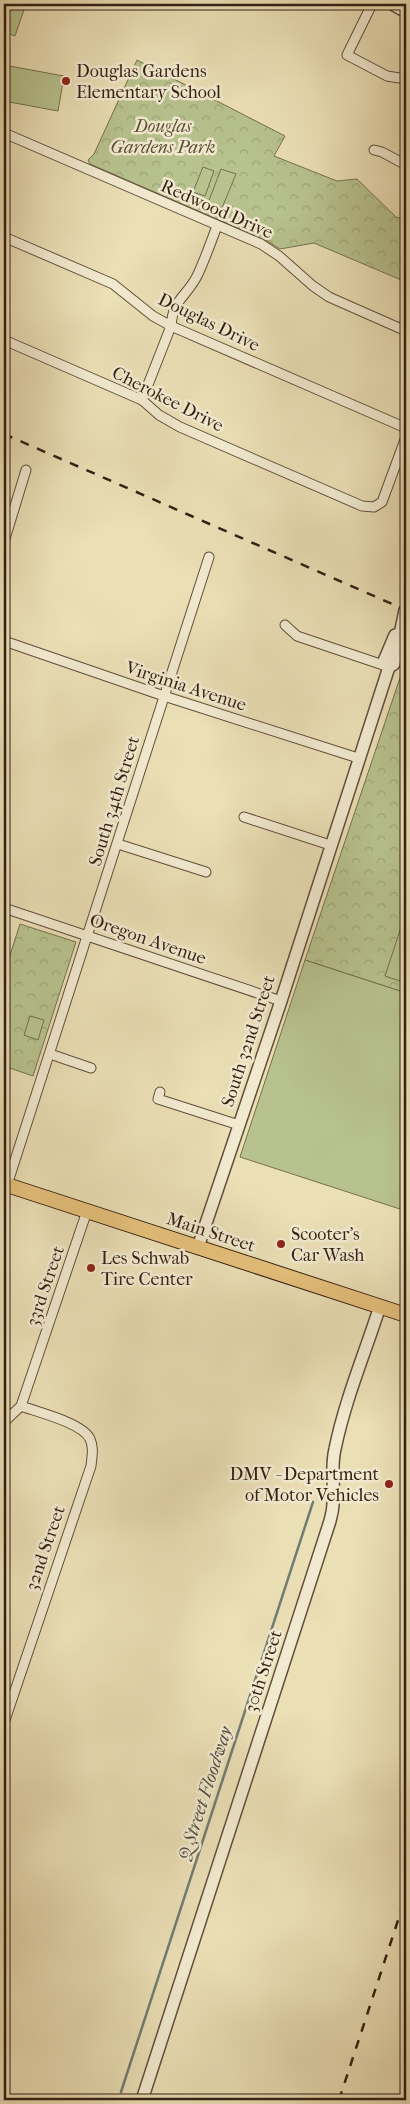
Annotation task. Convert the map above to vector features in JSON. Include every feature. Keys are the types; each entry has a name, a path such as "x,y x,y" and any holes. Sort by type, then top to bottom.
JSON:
{"main road":[{"name":"Main Street","path":"6,1184 406,1315"}],"street":[{"path":"372,4 347,55 387,76 406,79"},
{"path":"392,4 406,12"},
{"name":"Redwood Drive","path":"4,134 261,244 279,256 313,286 330,297 406,331"},
{"path":"374,150 382,152 406,165"},
{"path":"142,400 171,326 172,314 177,302 197,276 217,226"},
{"name":"Douglas Drive","path":"4,237 113,284 152,316 171,326 406,428"},
{"name":"Cherokee Drive","path":"4,340 142,400 159,415 180,427 362,506 374,507 382,502 406,437"},
{"path":"4,542 26,470"},
{"name":"South 34th Street","path":"6,1184 118,844 209,557"},
{"name":"South 32nd Street","path":"198,1247 281,1001 358,758 389,667 394,664 406,608"},
{"path":"285,625 297,636 389,667"},
{"name":"Virginia Avenue","path":"4,641 164,696 358,758"},
{"path":"244,817 330,845"},
{"path":"118,844 206,872"},
{"name":"Oregon Avenue","path":"4,908 281,1001"},
{"path":"50,1054 91,1068"},
{"path":"160,1092 158,1099 239,1125"},
{"name":"33rd Street","path":"4,1422 21,1406 87,1211"},
{"name":"30th Street","path":"142,2100 330,1521 335,1494 333,1468 337,1436 380,1306"},
{"name":"32nd Street","path":"4,1723 91,1466 93,1452 91,1440 84,1431 21,1406"}],"green space":[{"path":"8,4 25,7 15,36 4,32 4,16"},
{"name":"Douglas Gardens Park","path":"137,60 285,136 274,156 337,181 357,179 396,217 406,220 406,282 314,243 280,249 267,241 90,164 88,160 94,154"},
{"path":"4,65 64,76 58,111 4,101"},
{"path":"203,167 214,171 205,196 193,192"},
{"path":"221,169 236,174 222,208 208,203"},
{"path":"406,660 406,993 305,960"},
{"path":"406,912 406,983 385,976"},
{"path":"20,924 76,942 33,1076 4,1066 4,974"},
{"path":"305,960 406,993 406,1211 240,1157"},
{"path":"30,1016 44,1020 38,1040 24,1035"}],"waterway":[{"name":"Q Street Floodway","path":"121,2092 313,1502"}],"railway":[{"path":"4,434 406,610"},
{"path":"339,2100 406,1896"}],"place":[{"name":"Douglas Gardens Elementary School","path":"66,81"},
{"name":"Scooter’s Car Wash","path":"281,1244"},
{"name":"Les Schwab Tire Center","path":"91,1268"},
{"name":"DMV - Department of Motor Vehicles","path":"389,1484"}]}
